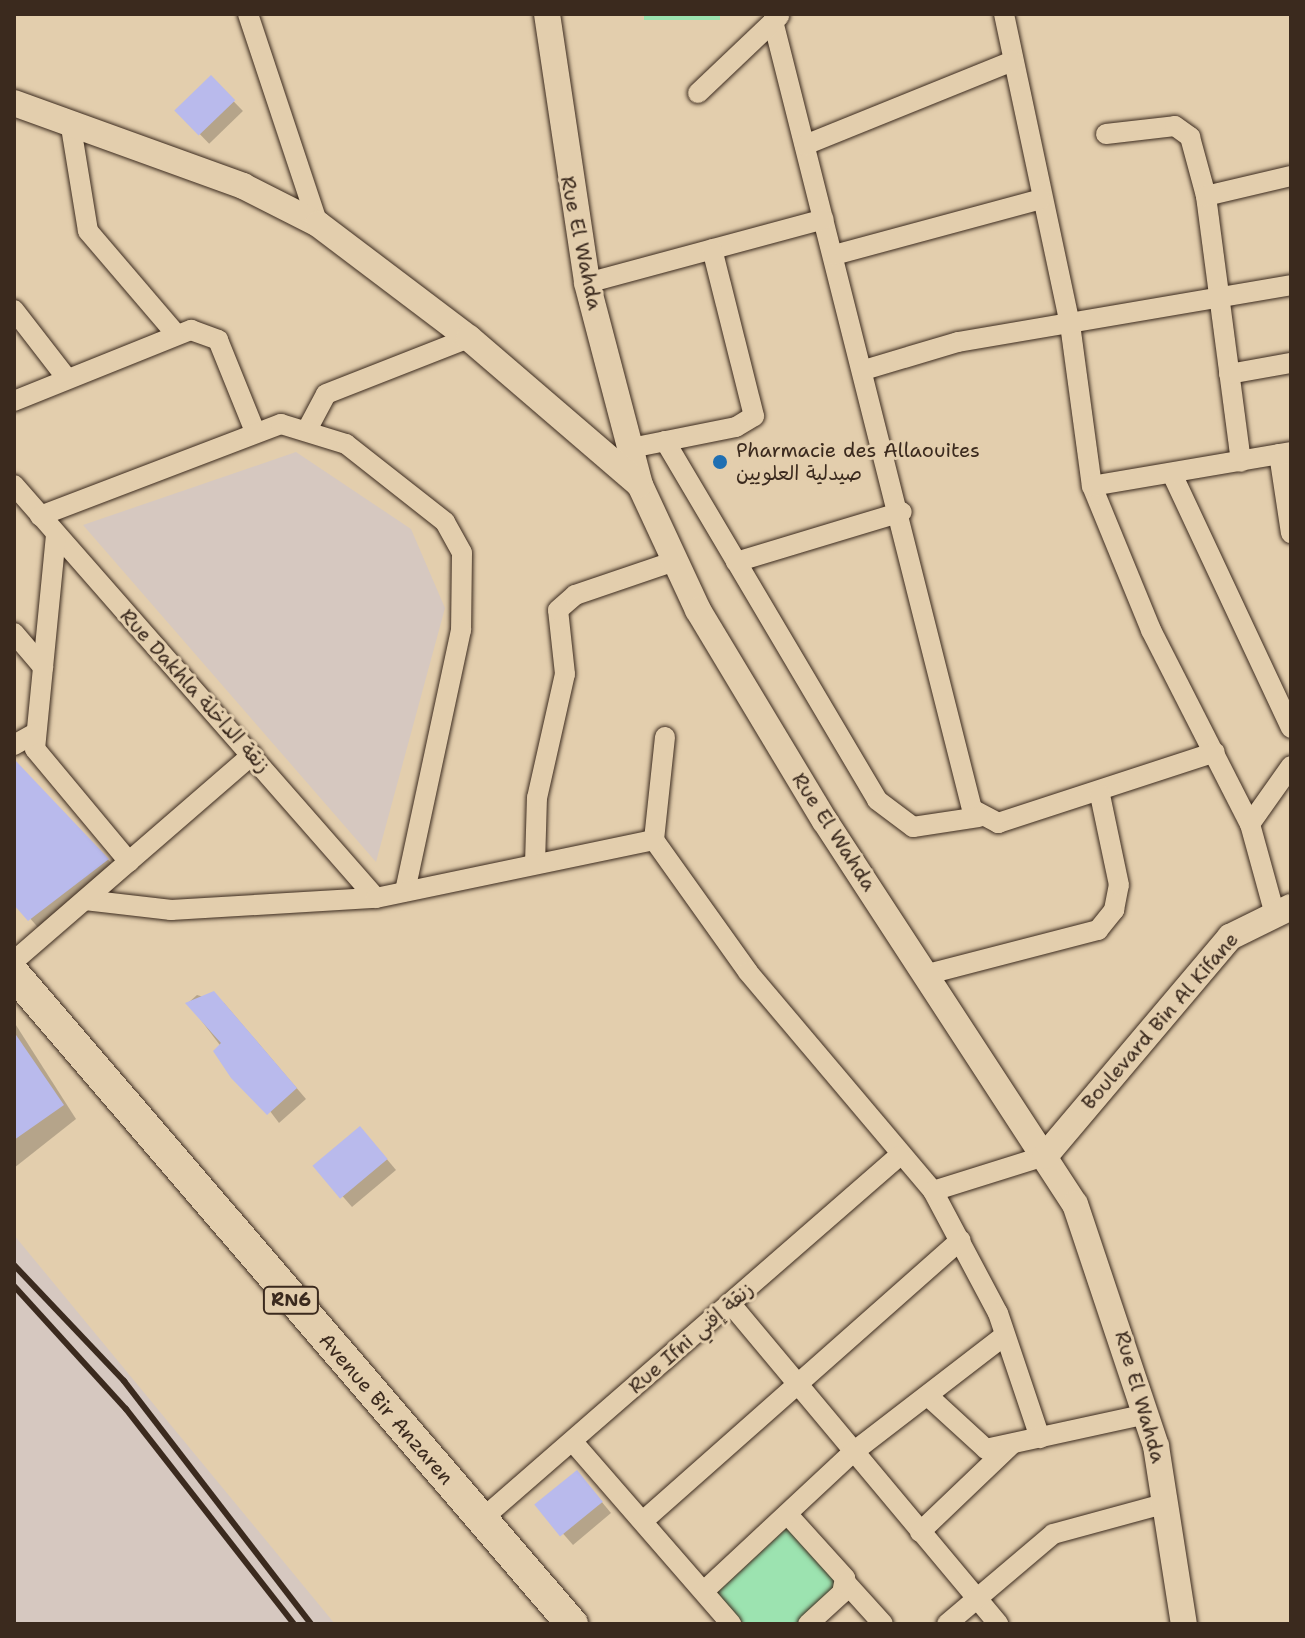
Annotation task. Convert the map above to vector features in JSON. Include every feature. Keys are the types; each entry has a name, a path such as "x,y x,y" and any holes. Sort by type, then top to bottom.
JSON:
{"main road":[{"name":"Avenue Bir Anzaren","path":"14,974 572,1624"}],"street":[{"path":"248,14 318,224"},
{"name":"Rue El Wahda","path":"547,14 551,78 587,283 640,485 675,561 825,821 1045,1156 1094,1248 1146,1414 1167,1503 1184,1624"},
{"path":"1004,14 1070,324 1092,486 1128,580 1250,824 1283,909"},
{"path":"698,93 777,18"},
{"path":"777,18 805,145 902,512 978,817"},
{"path":"805,145 1013,61"},
{"path":"14,103 243,186 318,224 469,338 640,485"},
{"path":"70,121 88,231 175,333"},
{"path":"1106,134 1183,129 1206,196 1241,462"},
{"path":"1206,196 1291,176"},
{"path":"834,255 1041,199"},
{"path":"587,283 824,219"},
{"path":"631,448 743,424 755,409 712,249"},
{"path":"864,370 958,342 1291,285"},
{"path":"14,310 65,376"},
{"path":"14,401 65,376 175,333 218,340 254,429"},
{"path":"308,428 326,394 469,338"},
{"path":"1229,374 1291,363"},
{"path":"40,516 254,429 308,428 346,444 445,522 462,553 461,630 405,891"},
{"path":"665,441 890,815 913,827 978,817 998,823 1100,795 1215,752"},
{"path":"1092,486 1173,476 1285,453 1290,527"},
{"path":"1173,476 1291,728"},
{"name":"Rue Dakhla زنقة الداخلة","path":"14,485 376,898"},
{"path":"736,562 902,512"},
{"path":"56,535 34,734 41,764 129,862"},
{"path":"535,864 537,798 565,674 558,610 575,595 675,561"},
{"path":"14,633 43,667"},
{"path":"14,745 34,734"},
{"path":"665,737 654,840 748,972 899,1156 933,1191 961,1240 1005,1335 1040,1438"},
{"path":"14,961 252,755"},
{"path":"1250,824 1291,766"},
{"path":"928,974 1098,930 1114,910 1119,885 1100,795"},
{"path":"85,900 171,910 376,898 654,840"},
{"name":"Boulevard Bin Al Kifane","path":"1045,1156 1230,937 1283,909"},
{"name":"Rue Ifni زنقة إفني","path":"482,1519 899,1156"},
{"path":"933,1191 1045,1156"},
{"path":"643,1521 802,1385 961,1240"},
{"path":"730,1303 802,1385 852,1453 998,1624"},
{"path":"704,1591 789,1516 852,1453 1005,1335"},
{"path":"928,1396 977,1446 1012,1444 1146,1414"},
{"path":"573,1442 731,1624"},
{"path":"920,1532 1012,1444"},
{"path":"947,1624 1053,1534 1167,1503"},
{"path":"789,1516 883,1624"},
{"path":"808,1624 846,1583"}],"shaded area":[{"path":"296,452 411,529 445,608 376,862 83,525"},
{"path":"14,1235 335,1624 14,1624"}],"green space":[{"path":"644,14 720,14 720,20 644,20"},
{"path":"789,1526 837,1575 834,1591 796,1624 744,1624 717,1593"}],"building":[{"path":"211,75 235,100 199,136 174,110"},
{"path":"14,759 109,859 28,921 14,905"},
{"path":"214,991 297,1088 267,1115 231,1078 213,1051 221,1043 185,1003"},
{"path":"14,1032 64,1105 14,1140"},
{"path":"360,1126 388,1159 340,1199 313,1166"},
{"path":"577,1470 603,1502 560,1536 534,1505"}],"railway":[{"path":"14,1265 124,1381 311,1624"},
{"path":"14,1286 126,1409 294,1624"}],"place":[{"name":"Pharmacie des Allaouites صيدلية العلويين","path":"720,462"}]}
